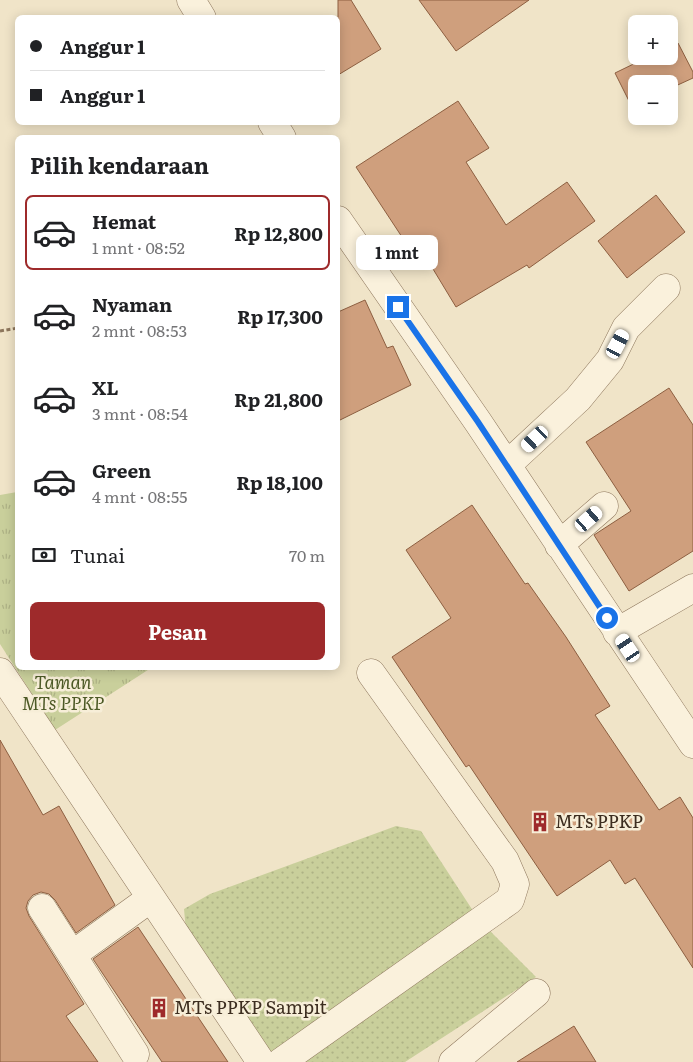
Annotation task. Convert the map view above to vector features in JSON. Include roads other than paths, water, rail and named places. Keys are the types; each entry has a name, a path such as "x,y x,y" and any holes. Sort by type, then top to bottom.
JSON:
{"street":[{"path":"191,0 200,15"},
{"path":"340,223 507,465 693,744"},
{"path":"507,465 578,399 610,360 626,328 666,288"},
{"path":"560,545 604,506"},
{"path":"617,632 693,588"},
{"path":"0,672 261,1062"},
{"path":"281,1062 510,900 515,884 506,861 371,673"},
{"path":"72,954 151,898"},
{"path":"42,908 135,1054"},
{"path":"453,1062 536,993"}],"place":[{"name":"MTs PPKP","path":"540,822"},
{"name":"MTs PPKP Sampit","path":"159,1008"}],"park label":[{"name":"Taman MTs PPKP","path":"63,693"}]}
